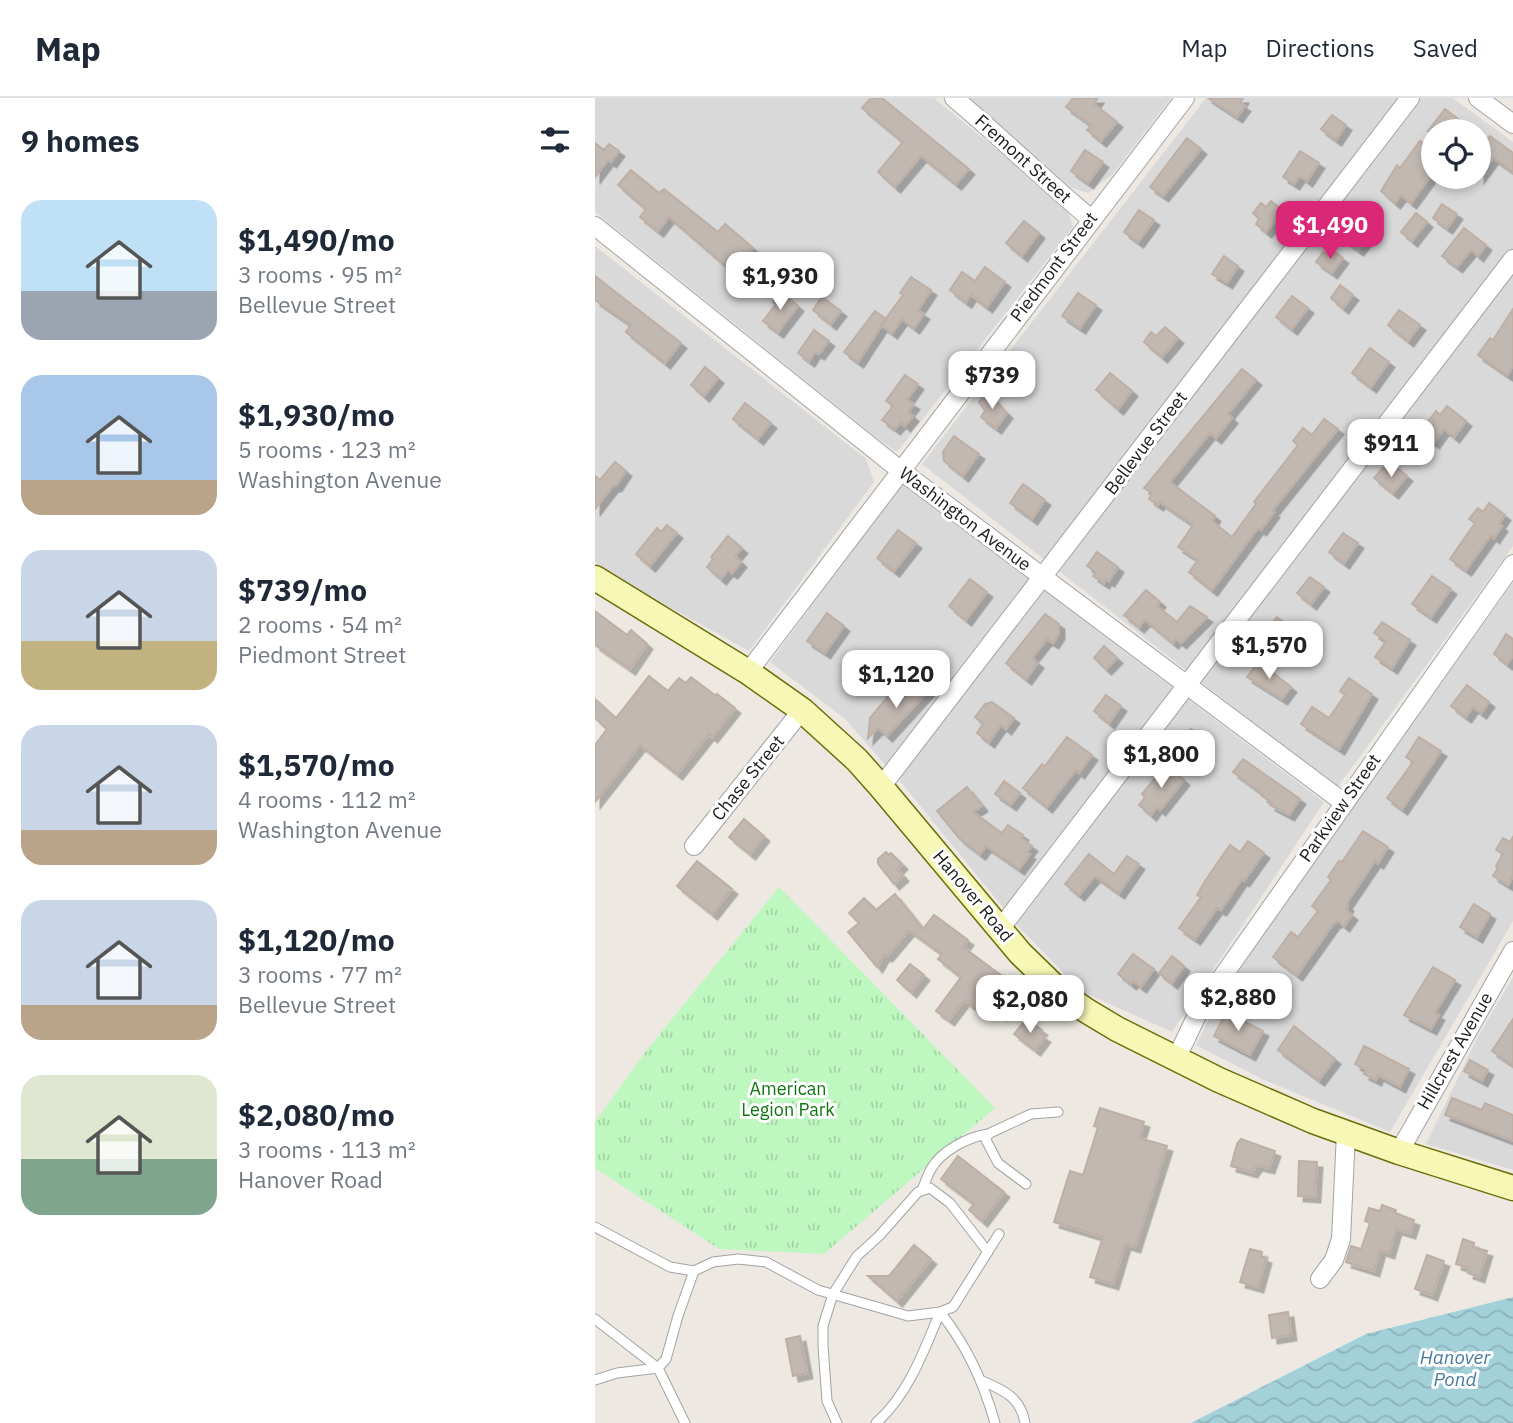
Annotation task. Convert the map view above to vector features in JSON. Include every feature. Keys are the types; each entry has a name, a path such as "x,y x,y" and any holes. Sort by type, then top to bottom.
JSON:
{"main road":[{"name":"Hanover Road","path":"595,578 748,672 803,710 857,760 1000,929 1038,972 1062,993 1117,1029 1266,1101 1398,1152 1513,1188"}],"street":[{"name":"Fremont Street","path":"954,98 1091,219"},
{"name":"Piedmont Street","path":"748,672 1185,98"},
{"name":"Bellevue Street","path":"881,787 1410,98"},
{"path":"1478,98 1513,124"},
{"name":"Washington Avenue","path":"595,226 900,470 1343,802"},
{"path":"1000,929 1513,258"},
{"name":"Parkview Street","path":"1177,1059 1199,1011 1213,989 1513,564"},
{"name":"Chase Street","path":"694,846 803,710"},
{"name":"Hillcrest Avenue","path":"1398,1152 1513,951"},
{"path":"1320,1279 1334,1260 1341,1239 1346,1133"}],"lane":[{"path":"922,1190 932,1167 973,1136 988,1135 1031,1114 1058,1112"},
{"path":"988,1135 986,1140 998,1163 1026,1184"},
{"path":"837,1423 827,1401 823,1326 833,1294 857,1256 919,1192 930,1188 950,1203 988,1252"},
{"path":"595,1227 670,1267 694,1271 713,1262 738,1259 766,1262 818,1290 908,1316 940,1312 953,1307 999,1234"},
{"path":"595,1380 617,1373 657,1368 666,1359 694,1271"},
{"path":"940,1312 970,1354 995,1423"},
{"path":"876,1423 888,1412 902,1392 940,1312"},
{"path":"595,1319 657,1368 685,1423"},
{"path":"982,1381 1010,1395 1022,1408 1025,1423"}],"shaded area":[{"path":"595,98 934,98 1066,206 1073,227 897,452 595,212"},
{"path":"965,98 1171,98 1112,175 1088,193 1070,187"},
{"path":"1206,98 1453,98 1482,119 1421,119 1421,189 1491,189 1491,126 1513,142 1513,546 1337,788 922,464"},
{"path":"595,246 866,459 874,482 749,651 615,577 595,562"},
{"path":"902,483 1324,802 1172,1032 1081,991 1019,927 904,786 844,718 770,662"},
{"path":"1513,582 1513,921 1390,1132 1262,1079 1196,1045 1223,991"},
{"path":"1513,977 1513,1170 1426,1144 1476,1040"}],"green space":[{"name":"American Legion Park","path":"779,887 995,1108 824,1254 719,1249 595,1168 595,1122 646,1051"}],"water":[{"name":"Hanover Pond","path":"1513,1297 1513,1423 1191,1423 1366,1334"}],"building":[{"path":"871,98 882,98 969,169 956,184 921,156 895,187 878,172 903,142 862,108"},
{"path":"1073,98 1098,98 1094,104 1117,122 1101,141 1087,130 1091,125 1066,107"},
{"path":"1208,98 1243,98 1240,103 1245,106 1237,117"},
{"path":"1445,109 1458,119 1437,119"},
{"path":"1332,115 1346,125 1336,140 1321,129"},
{"path":"1491,137 1513,153 1513,172 1493,158 1491,161"},
{"path":"1187,138 1201,149 1163,196 1150,187"},
{"path":"1421,142 1421,189 1411,203 1401,195 1395,203 1381,191 1397,165 1400,168"},
{"path":"595,143 604,150 609,144 619,151 595,177"},
{"path":"1085,150 1103,162 1088,183 1071,171"},
{"path":"1300,151 1319,163 1307,181 1300,176 1294,184 1283,177"},
{"path":"631,170 659,193 664,189 718,232 725,224 753,248 746,257 762,271 749,286 669,217 658,231 640,217 646,209 618,185"},
{"path":"1271,201 1283,211 1266,232 1256,224 1259,219 1253,213 1261,203 1266,207"},
{"path":"1442,204 1457,214 1447,228 1433,218"},
{"path":"1139,210 1154,220 1138,242 1124,232"},
{"path":"1364,210 1376,219 1369,229 1372,232 1358,250 1346,241 1353,232 1346,227 1356,214 1359,217"},
{"path":"1416,213 1427,222 1412,241 1401,232"},
{"path":"1024,221 1039,233 1022,256 1006,243"},
{"path":"1464,228 1486,245 1478,256 1471,250 1457,267 1442,256"},
{"path":"1333,251 1343,258 1332,273 1316,262 1323,252 1329,256"},
{"path":"1224,256 1238,266 1227,283 1212,274"},
{"path":"985,267 1005,282 987,307 971,295 966,302 950,290 962,272 975,281"},
{"path":"595,276 681,343 665,363 626,332 631,325 595,300"},
{"path":"911,277 931,290 918,310 924,314 914,328 902,319 892,333 881,325 903,295 900,293"},
{"path":"1340,285 1353,295 1343,308 1331,298"},
{"path":"781,292 798,306 778,332 763,321"},
{"path":"1078,293 1096,305 1080,328 1062,316"},
{"path":"1292,296 1308,308 1292,329 1276,317"},
{"path":"822,297 841,311 831,324 813,310"},
{"path":"1513,309 1513,366 1507,375 1478,355 1490,338 1493,340"},
{"path":"1399,310 1420,325 1408,341 1388,325"},
{"path":"875,311 886,319 858,362 844,352"},
{"path":"1165,327 1178,338 1162,357 1144,342 1151,332 1156,336"},
{"path":"814,330 829,341 819,354 815,352 809,361 798,353"},
{"path":"1370,348 1389,362 1371,387 1352,373"},
{"path":"705,367 718,378 704,396 691,385"},
{"path":"1242,369 1256,380 1228,414 1232,418 1216,438 1210,433 1170,482 1215,516 1212,521 1232,537 1256,504 1254,502 1298,445 1293,441 1303,428 1312,435 1324,419 1338,429 1212,590 1189,572 1198,560 1178,547 1193,525 1160,502 1158,505 1149,499 1152,493 1144,488"},
{"path":"1110,373 1132,391 1118,409 1096,390"},
{"path":"905,375 918,384 907,400 914,404 908,412 913,416 905,426 901,422 895,429 882,420 893,406 886,401"},
{"path":"987,392 1007,413 996,428 981,417 985,411 979,402"},
{"path":"745,403 771,423 758,439 733,419"},
{"path":"1447,406 1466,421 1454,437 1444,429 1434,443 1419,433 1436,411 1440,415"},
{"path":"954,436 979,454 963,476 944,461 943,452"},
{"path":"615,462 626,471 595,509 595,476 600,480"},
{"path":"1396,467 1407,476 1393,493 1374,478 1383,468 1390,474"},
{"path":"1023,484 1045,500 1032,519 1010,503"},
{"path":"1489,503 1505,515 1499,524 1502,526 1494,538 1491,535 1466,570 1450,559 1475,523 1469,519 1478,508 1483,512"},
{"path":"667,525 677,533 650,566 636,554 657,528 661,532"},
{"path":"898,530 916,543 894,571 877,558"},
{"path":"1343,533 1358,543 1344,563 1329,552"},
{"path":"728,536 742,548 735,556 741,562 732,573 728,570 721,579 707,567 713,559 711,557"},
{"path":"1097,552 1118,567 1109,581 1106,579 1104,583 1093,576 1096,572 1087,566"},
{"path":"1432,576 1451,589 1431,617 1412,604"},
{"path":"1310,577 1324,587 1311,604 1297,593"},
{"path":"970,579 987,592 966,620 949,606"},
{"path":"1146,590 1160,602 1157,606 1177,622 1190,606 1207,617 1181,643 1176,639 1173,643 1145,620 1139,627 1124,615"},
{"path":"595,611 627,635 631,630 647,644 630,669 595,645"},
{"path":"827,613 844,626 825,653 807,641"},
{"path":"1045,614 1059,624 1059,634 1053,643 1047,639 1032,658 1038,663 1026,679 1006,663"},
{"path":"1277,617 1292,629 1278,647 1263,635"},
{"path":"1382,622 1410,640 1392,668 1375,657 1386,641 1374,633"},
{"path":"1506,634 1513,639 1513,656 1507,664 1494,654"},
{"path":"1104,646 1117,658 1106,669 1094,658"},
{"path":"1259,662 1291,687 1282,699 1247,677"},
{"path":"649,676 668,691 679,678 686,683 691,677 735,708 712,737 709,734 677,774 640,745 595,802 595,745 607,729 595,718 595,699 616,718"},
{"path":"1349,678 1372,694 1339,749 1301,724 1312,707 1329,718 1345,695 1340,691"},
{"path":"918,680 929,690 887,736 878,728 868,738 870,718 891,693 902,699"},
{"path":"1467,685 1489,702 1481,713 1473,707 1466,717 1451,706"},
{"path":"1106,695 1121,706 1109,723 1094,711"},
{"path":"992,702 1014,718 1006,729 1001,725 989,742 977,733 983,724 975,717 985,704"},
{"path":"1191,729 1208,741 1195,759 1179,747"},
{"path":"1067,737 1092,755 1079,773 1076,770 1047,807 1023,788 1042,764 1045,766"},
{"path":"1419,737 1441,751 1402,809 1387,798 1413,762 1406,757"},
{"path":"1243,759 1300,799 1289,815 1270,805 1272,803 1262,796 1263,794 1233,772"},
{"path":"1166,765 1184,780 1160,810 1157,807 1151,815 1139,805 1145,797 1142,794"},
{"path":"1004,781 1020,793 1011,805 995,794"},
{"path":"967,787 982,806 973,812 1002,833 1008,825 1023,835 1021,838 1032,846 1027,852 1030,854 1019,869 986,846 980,854 959,838 937,811"},
{"path":"744,819 764,836 750,854 729,837"},
{"path":"1363,831 1388,847 1378,863 1375,861 1346,904 1346,910 1352,915 1344,926 1338,921 1334,923 1297,975 1273,957 1291,932 1298,937 1318,911 1312,906 1331,880 1328,877"},
{"path":"1513,837 1513,876 1508,885 1493,876 1503,854 1496,850 1503,838 1510,842"},
{"path":"1248,841 1264,853 1221,910 1217,908 1195,939 1179,928 1201,897 1197,895 1230,845 1240,852"},
{"path":"886,852 889,855 891,853 902,864 897,869 903,876 894,884 878,864 878,859"},
{"path":"1089,854 1114,874 1127,856 1139,864 1119,893 1095,876 1079,895 1065,884"},
{"path":"697,861 732,889 712,914 677,886"},
{"path":"895,894 923,929 934,915 968,940 963,947 1002,976 999,980 1017,994 1001,1015 983,1001 977,1010 964,1000 949,1020 936,1011 961,977 938,959 942,954 909,930 887,956 884,955 877,967 848,932 859,923 849,913 864,898 876,910"},
{"path":"1474,904 1490,914 1477,937 1460,927"},
{"path":"1133,954 1154,969 1141,987 1133,981 1131,984 1118,974"},
{"path":"1172,956 1184,966 1172,983 1159,973"},
{"path":"910,964 924,975 911,992 897,980"},
{"path":"1433,967 1455,980 1435,1013 1439,1015 1431,1029 1404,1015"},
{"path":"1226,1012 1263,1031 1250,1055 1214,1036"},
{"path":"1513,1019 1513,1065 1492,1051"},
{"path":"1024,1022 1029,1026 1031,1022 1042,1030 1039,1033 1045,1037 1035,1050 1014,1034"},
{"path":"1294,1026 1335,1059 1319,1080 1278,1050"},
{"path":"1364,1046 1409,1069 1400,1087 1378,1075 1376,1080 1364,1074 1366,1070 1355,1064"},
{"path":"1470,1060 1488,1070 1482,1081 1464,1071"},
{"path":"1452,1098 1482,1110 1485,1103 1513,1115 1513,1141 1445,1115"},
{"path":"1100,1108 1144,1122 1139,1138 1167,1146 1135,1247 1125,1244 1113,1284 1090,1277 1103,1237 1054,1222 1070,1171 1083,1175 1098,1127 1094,1126"},
{"path":"1241,1139 1275,1151 1269,1168 1257,1165 1252,1172 1231,1166"},
{"path":"958,1156 1004,1192 982,1221 969,1210 974,1204 941,1179"},
{"path":"1299,1161 1317,1162 1315,1197 1298,1196"},
{"path":"1382,1205 1414,1220 1410,1233 1396,1229 1389,1253 1380,1250 1374,1271 1346,1262 1351,1246 1361,1249 1370,1223 1365,1221 1369,1208 1380,1211"},
{"path":"1463,1239 1474,1243 1473,1247 1487,1251 1479,1277 1468,1273 1469,1268 1456,1264"},
{"path":"914,1245 931,1259 897,1301 868,1276 889,1276"},
{"path":"1250,1249 1262,1252 1261,1256 1266,1258 1258,1287 1240,1282"},
{"path":"1427,1255 1444,1261 1432,1295 1415,1289"},
{"path":"1288,1312 1291,1335 1272,1338 1269,1315"},
{"path":"800,1336 807,1373 793,1376 786,1339"}]}
